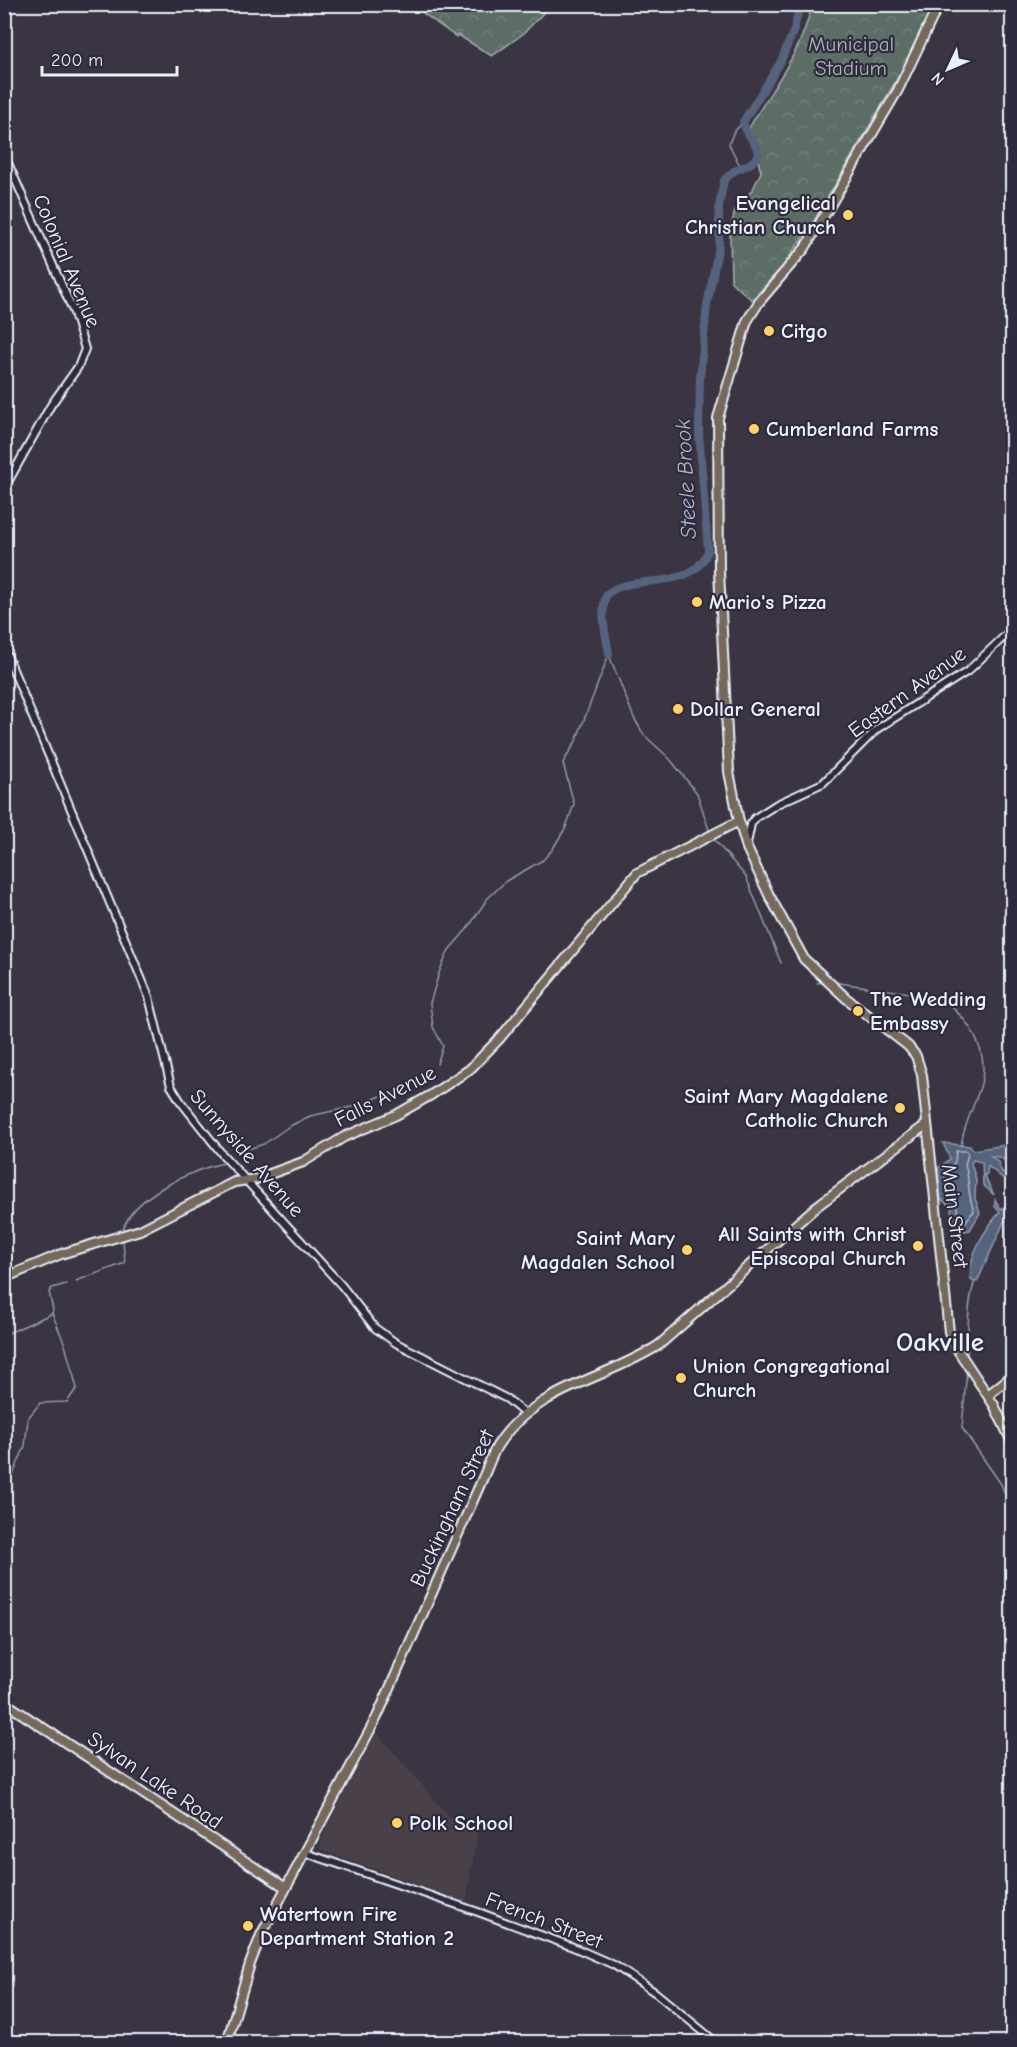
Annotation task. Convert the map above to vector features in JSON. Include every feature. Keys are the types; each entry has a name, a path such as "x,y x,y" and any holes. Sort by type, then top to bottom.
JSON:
{"main road":[{"name":"Main Street","path":"939,4 898,90 806,248 759,302 747,321 718,418 719,571 729,772 747,848 800,953 832,987 902,1041 916,1056 922,1074 948,1326 961,1354 988,1395 1012,1442"},
{"name":"Falls Avenue","path":"4,1278 60,1254 140,1230 234,1182 303,1162 344,1137 396,1115 470,1069 500,1038 637,873 701,838 739,821"},
{"name":"Buckingham Street","path":"227,2043 250,1964 286,1888 377,1717 497,1446 525,1414 549,1396 634,1361 659,1345 819,1204 927,1124"},
{"path":"988,1395 1012,1376"},
{"name":"Sylvan Lake Road","path":"4,1702 286,1888"}],"street":[{"name":"Colonial Avenue","path":"4,154 84,339 84,356 51,405 4,489"},
{"name":"Eastern Avenue","path":"747,848 751,824 755,818 777,804 824,783 877,729 961,675 1012,629"},
{"name":"Sunnyside Avenue","path":"4,648 149,996 171,1086 205,1134 375,1328 396,1343 507,1399 525,1414"},
{"name":"French Street","path":"306,1853 478,1912 614,1965 656,1993 716,2043"}],"shaded area":[{"name":"Polk School","path":"376,1732 450,1817 478,1830 466,1902 319,1849 322,1837"}],"green space":[{"path":"412,5 551,5 523,34 492,56 458,35 456,37"},
{"name":"Municipal Stadium","path":"812,5 932,5 904,67 814,221 782,267 752,300 731,282 730,232 735,210 753,189 761,172 749,128 801,40"}],"water":[{"path":"943,1143 970,1146 973,1150 1012,1144 1012,1171 1002,1158 991,1156 1000,1164 998,1166 1007,1178 1006,1181 988,1166 987,1174 984,1175 994,1195 983,1185 982,1162 973,1160 971,1163 976,1180 975,1198 980,1213 970,1230 965,1231 952,1218 951,1207 941,1199 938,1168 950,1159"},
{"path":"995,1200 1001,1209 1012,1202 1012,1219 1004,1222 977,1282 971,1280 970,1271 978,1244 1000,1212 995,1207"}],"waterway":[{"name":"Steele Brook","path":"609,654 603,616 607,594 618,587 675,578 689,573 700,565 708,551 699,433 700,377 707,305 719,245 719,206 724,180 734,171 750,164 759,155 743,122 780,63 794,30 800,4"},
{"name":"Steele Brook","path":"741,168 729,144 733,133 743,122"},
{"path":"437,1064 443,1046 433,1027 430,1003 440,970 449,950 468,928 487,899 506,881 543,860 566,827 574,804 563,763 576,741 609,654"},
{"name":"Steele Brook","path":"609,655 634,718 644,735 669,758 697,793 710,833"},
{"name":"Steele Brook","path":"712,837 746,877 781,963"},
{"name":"Steele Brook","path":"817,983 825,982"},
{"name":"Steele Brook","path":"832,982 938,997 949,1004 967,1023 979,1046 983,1071 961,1146"},
{"path":"248,1149 264,1144 288,1127 310,1116 356,1106 381,1096"},
{"path":"123,1230 128,1218 138,1206 165,1186 197,1171 225,1163"},
{"path":"1009,1219 1006,1237 1012,1252"},
{"path":"76,1281 125,1263 123,1242"},
{"name":"Steele Brook","path":"967,1358 969,1309 975,1280"},
{"path":"4,1484 13,1475 25,1446 28,1418 40,1403 67,1402 77,1388 65,1345 52,1313 49,1292 52,1288 66,1284"},
{"path":"4,1335 51,1314"},
{"name":"Steele Brook","path":"967,1369 962,1428 1001,1484 1012,1512"}],"place":[{"name":"Evangelical Christian Church","path":"848,215"},
{"name":"Citgo","path":"769,331"},
{"name":"Cumberland Farms","path":"754,429"},
{"name":"Mario's Pizza","path":"697,602"},
{"name":"Dollar General","path":"678,709"},
{"name":"The Wedding Embassy","path":"858,1011"},
{"name":"Saint Mary Magdalene Catholic Church","path":"900,1108"},
{"name":"All Saints with Christ Episcopal Church","path":"918,1246"},
{"name":"Saint Mary Magdalen School","path":"687,1250"},
{"name":"Union Congregational Church","path":"681,1378"},
{"name":"Polk School","path":"397,1823"},
{"name":"Watertown Fire Department Station 2","path":"248,1926"}],"district":[{"name":"Oakville","path":"940,1342"}]}
